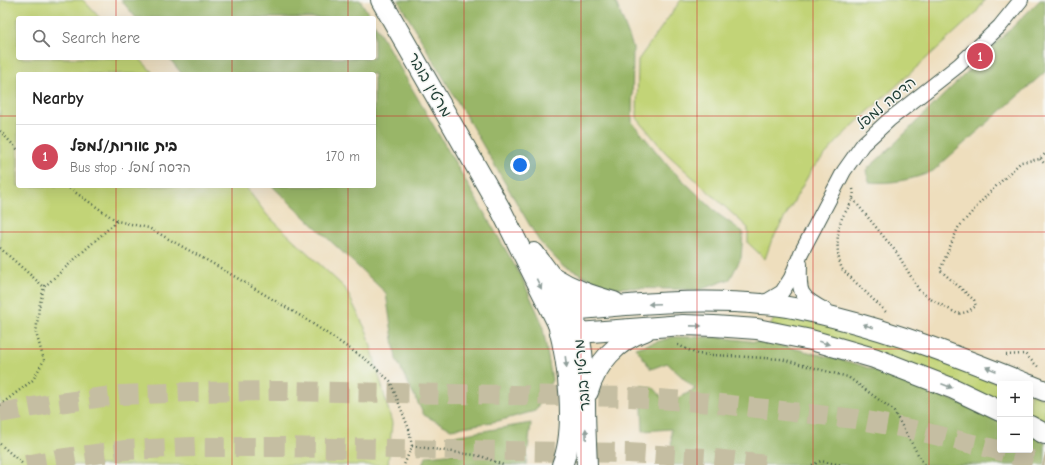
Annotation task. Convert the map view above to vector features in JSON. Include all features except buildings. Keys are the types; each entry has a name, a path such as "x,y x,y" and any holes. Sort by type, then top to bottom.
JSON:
{"street":[{"name":"מרטין בובר","path":"381,0 502,212 565,317"},
{"name":"הדסה למפל","path":"762,304 782,292 791,278 801,253 844,171 863,144 884,124 959,65 1000,26 1020,0"},
{"name":"מרטין בובר","path":"502,212 560,290 565,317 563,343 570,407 567,446 562,465"},
{"name":"הדסה למפל","path":"801,253 800,284 802,294 810,302 841,319"},
{"path":"550,275 569,287 623,305"},
{"path":"997,410 954,389 874,358 811,340 757,329 714,326 657,327 578,333 565,317 623,305 717,302 762,304 815,313 894,334 948,352 1020,381"},
{"path":"585,402 590,383 595,372 609,354 629,338 657,327"},
{"name":"מרטין בובר","path":"578,333 583,354 587,465"},
{"path":"1033,386 1045,391"},
{"path":"1033,428 1045,434"}],"path":[{"path":"0,131 16,148"},
{"path":"888,314 842,269 839,261 838,237 841,220 853,198 897,253 919,290 932,300 958,314 967,312 976,306 974,300 940,270 958,228 987,195 1021,162 1040,159 1045,154"},
{"path":"1040,159 1045,164"},
{"path":"69,188 117,221 149,228 217,266 304,318 368,361 390,381 409,429 412,446 404,465"},
{"path":"0,405 33,380 44,360 36,333 39,307 44,287 117,221"},
{"path":"0,248 44,287"},
{"path":"672,342 697,354 781,359 848,377 893,410 924,465"},
{"path":"1005,354 1025,354 1039,367"},
{"path":"0,444 24,465"},
{"path":"412,446 481,456 503,465"},
{"path":"812,465 821,461 841,465"}],"green space":[{"path":"0,0 83,0 98,16 16,16 16,60 141,60 152,72 16,72 16,188 247,188 267,215 345,288 367,332 392,423 388,465 0,465"},
{"path":"121,0 360,0 370,16 134,16"},
{"path":"398,0 615,0 633,47 632,122 668,166 718,214 743,232 741,258 730,279 699,290 607,287 562,265 539,241"},
{"path":"681,0 985,0 975,14 847,131 812,169 771,242 765,259 748,243 748,228 665,152 637,118 638,60"},
{"path":"1040,0 1045,0 1045,72 933,171 918,177 901,181 869,182 866,170"},
{"path":"376,26 522,278 542,323 552,380 535,411 498,421 451,429 424,415 396,359 386,293 274,188 376,188 376,72 180,72 171,60 376,60"},
{"path":"776,313 887,339 997,383 997,401 771,325"},
{"path":"673,337 717,337 780,345 857,364 936,393 997,420 997,453 1033,453 1033,436 1045,442 1045,465 672,465 671,429 643,431 641,386 653,387 668,404 695,389 667,363 651,369 636,348"},
{"path":"1033,394 1045,399 1045,423 1033,417"},
{"path":"531,423 526,465 422,465 427,456 456,453 454,436"}],"tunnel":[{"path":"0,413 50,404 120,395 193,392 279,391 631,397 711,403 856,419 910,429 994,449 1045,464"},
{"path":"26,465 125,450 195,447 628,453 706,458 767,465"}],"place":[{"name":"בית אורות/למפל","path":"980,56"}]}
